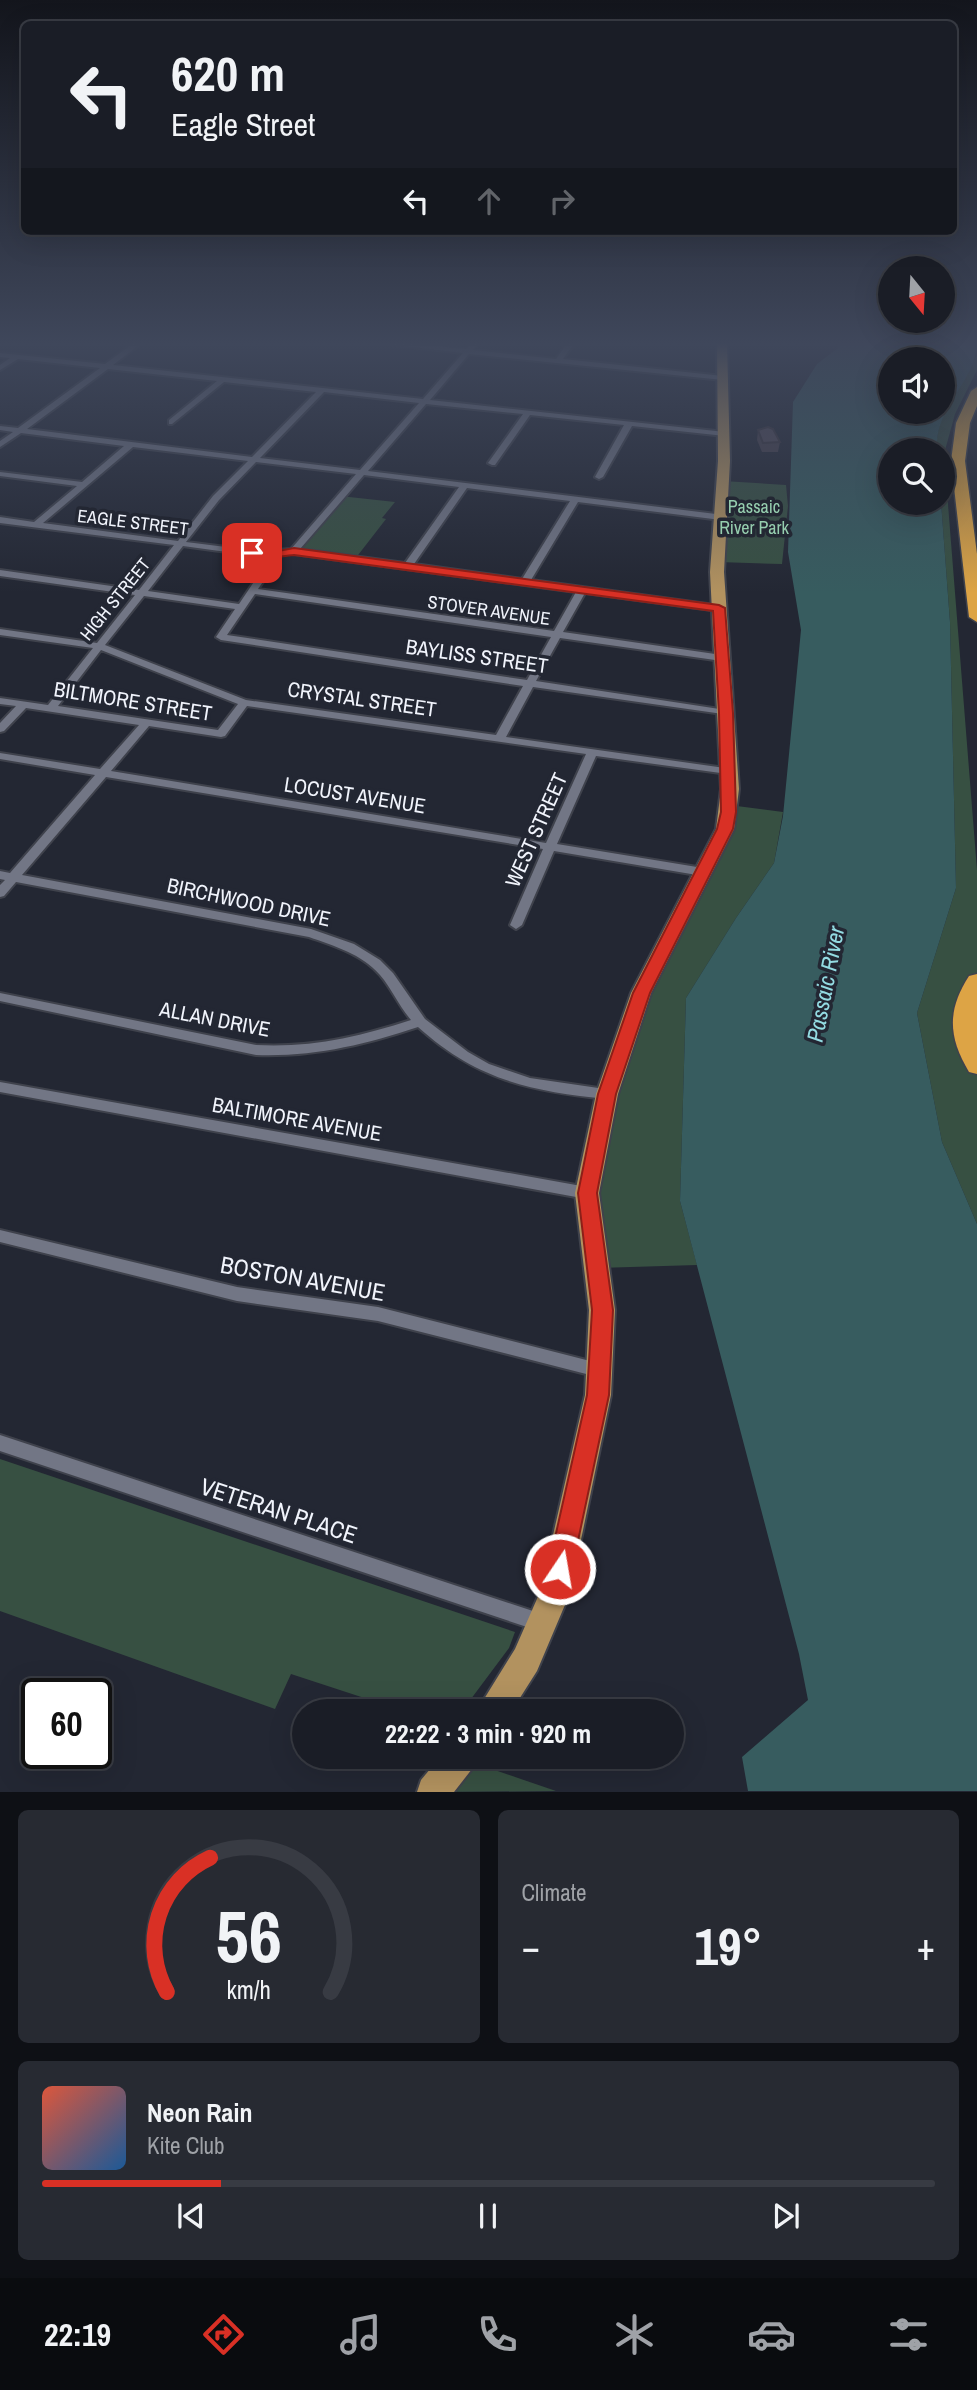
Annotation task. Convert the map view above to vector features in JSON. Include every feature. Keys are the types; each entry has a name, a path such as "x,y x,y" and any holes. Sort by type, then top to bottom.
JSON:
{"highway":[{"path":"963,426 958,461 977,617"},
{"path":"977,981 968,994 962,1016 968,1046 977,1066"}],"main road":[{"path":"500,1699 526,1660 555,1592 598,1395 602,1310 587,1193 607,1094 642,993 725,829 729,812 717,572 725,426"},
{"path":"433,1791 450,1769"}],"street":[{"path":"0,445 26,426"},
{"name":"HIGH STREET","path":"51,708 216,498 287,426"},
{"path":"294,551 401,426"},
{"path":"492,463 519,426"},
{"path":"599,477 628,426"},
{"path":"645,426 725,434"},
{"path":"0,428 720,517"},
{"path":"35,525 130,445"},
{"path":"0,474 82,484"},
{"path":"408,566 464,486"},
{"path":"524,582 575,500"},
{"name":"EAGLE STREET","path":"0,520 276,556 279,552 294,551 719,608"},
{"path":"0,573 242,607 276,556"},
{"name":"STOVER AVENUE","path":"252,591 722,658"},
{"path":"500,737 581,591"},
{"name":"BAYLISS STREET","path":"242,607 222,637 726,713"},
{"name":"CRYSTAL STREET","path":"0,632 99,646 244,703 728,771"},
{"name":"BILTMORE STREET","path":"0,701 221,734 244,703"},
{"path":"0,729 24,704"},
{"path":"0,893 7,876 146,723"},
{"name":"WEST STREET","path":"516,925 592,752"},
{"name":"LOCUST AVENUE","path":"0,756 703,872"},
{"name":"BIRCHWOOD DRIVE","path":"7,876 312,933 354,949 371,959 383,970 420,1022 449,1046 492,1071 546,1088 607,1094"},
{"name":"ALLAN DRIVE","path":"0,996 256,1050 279,1052 343,1046 420,1022"},
{"name":"BALTIMORE AVENUE","path":"0,1087 587,1193"},
{"name":"BOSTON AVENUE","path":"0,1236 237,1294 378,1314 598,1370"},
{"name":"VETERAN PLACE","path":"0,1443 542,1623"}],"green space":[{"path":"940,426 952,426 948,438 937,438"},
{"name":"Passaic River Park","path":"723,481 786,485 788,506 782,564 718,562"},
{"path":"340,496 395,502 382,518 386,519 355,559 294,551"},
{"path":"942,515 949,515 977,870 977,1224 942,1142 917,1013 956,888 950,622"},
{"path":"729,805 783,812 774,863 686,998 680,1201 697,1265 598,1268 593,1167 607,1094"},
{"path":"0,1459 515,1632 509,1648 471,1699 367,1699 291,1674 275,1709 0,1611"},
{"path":"467,1769 492,1769 556,1791 433,1792 444,1776"}],"water":[{"name":"Passaic River","path":"792,426 940,426 938,438 878,438 878,515 942,515 950,622 956,888 917,1013 942,1142 977,1224 977,1791 748,1791 742,1757 808,1700 799,1654 680,1201 686,998 774,863 783,816 801,630 788,552"}],"building":[{"path":"768,427 773,429 780,442 763,443 758,430"}],"route":[{"path":"252,553 276,556 279,552 294,551 719,608 730,789 729,812 725,829 642,993 607,1094 587,1193 593,1222 602,1310 598,1395 560,1569"}]}
